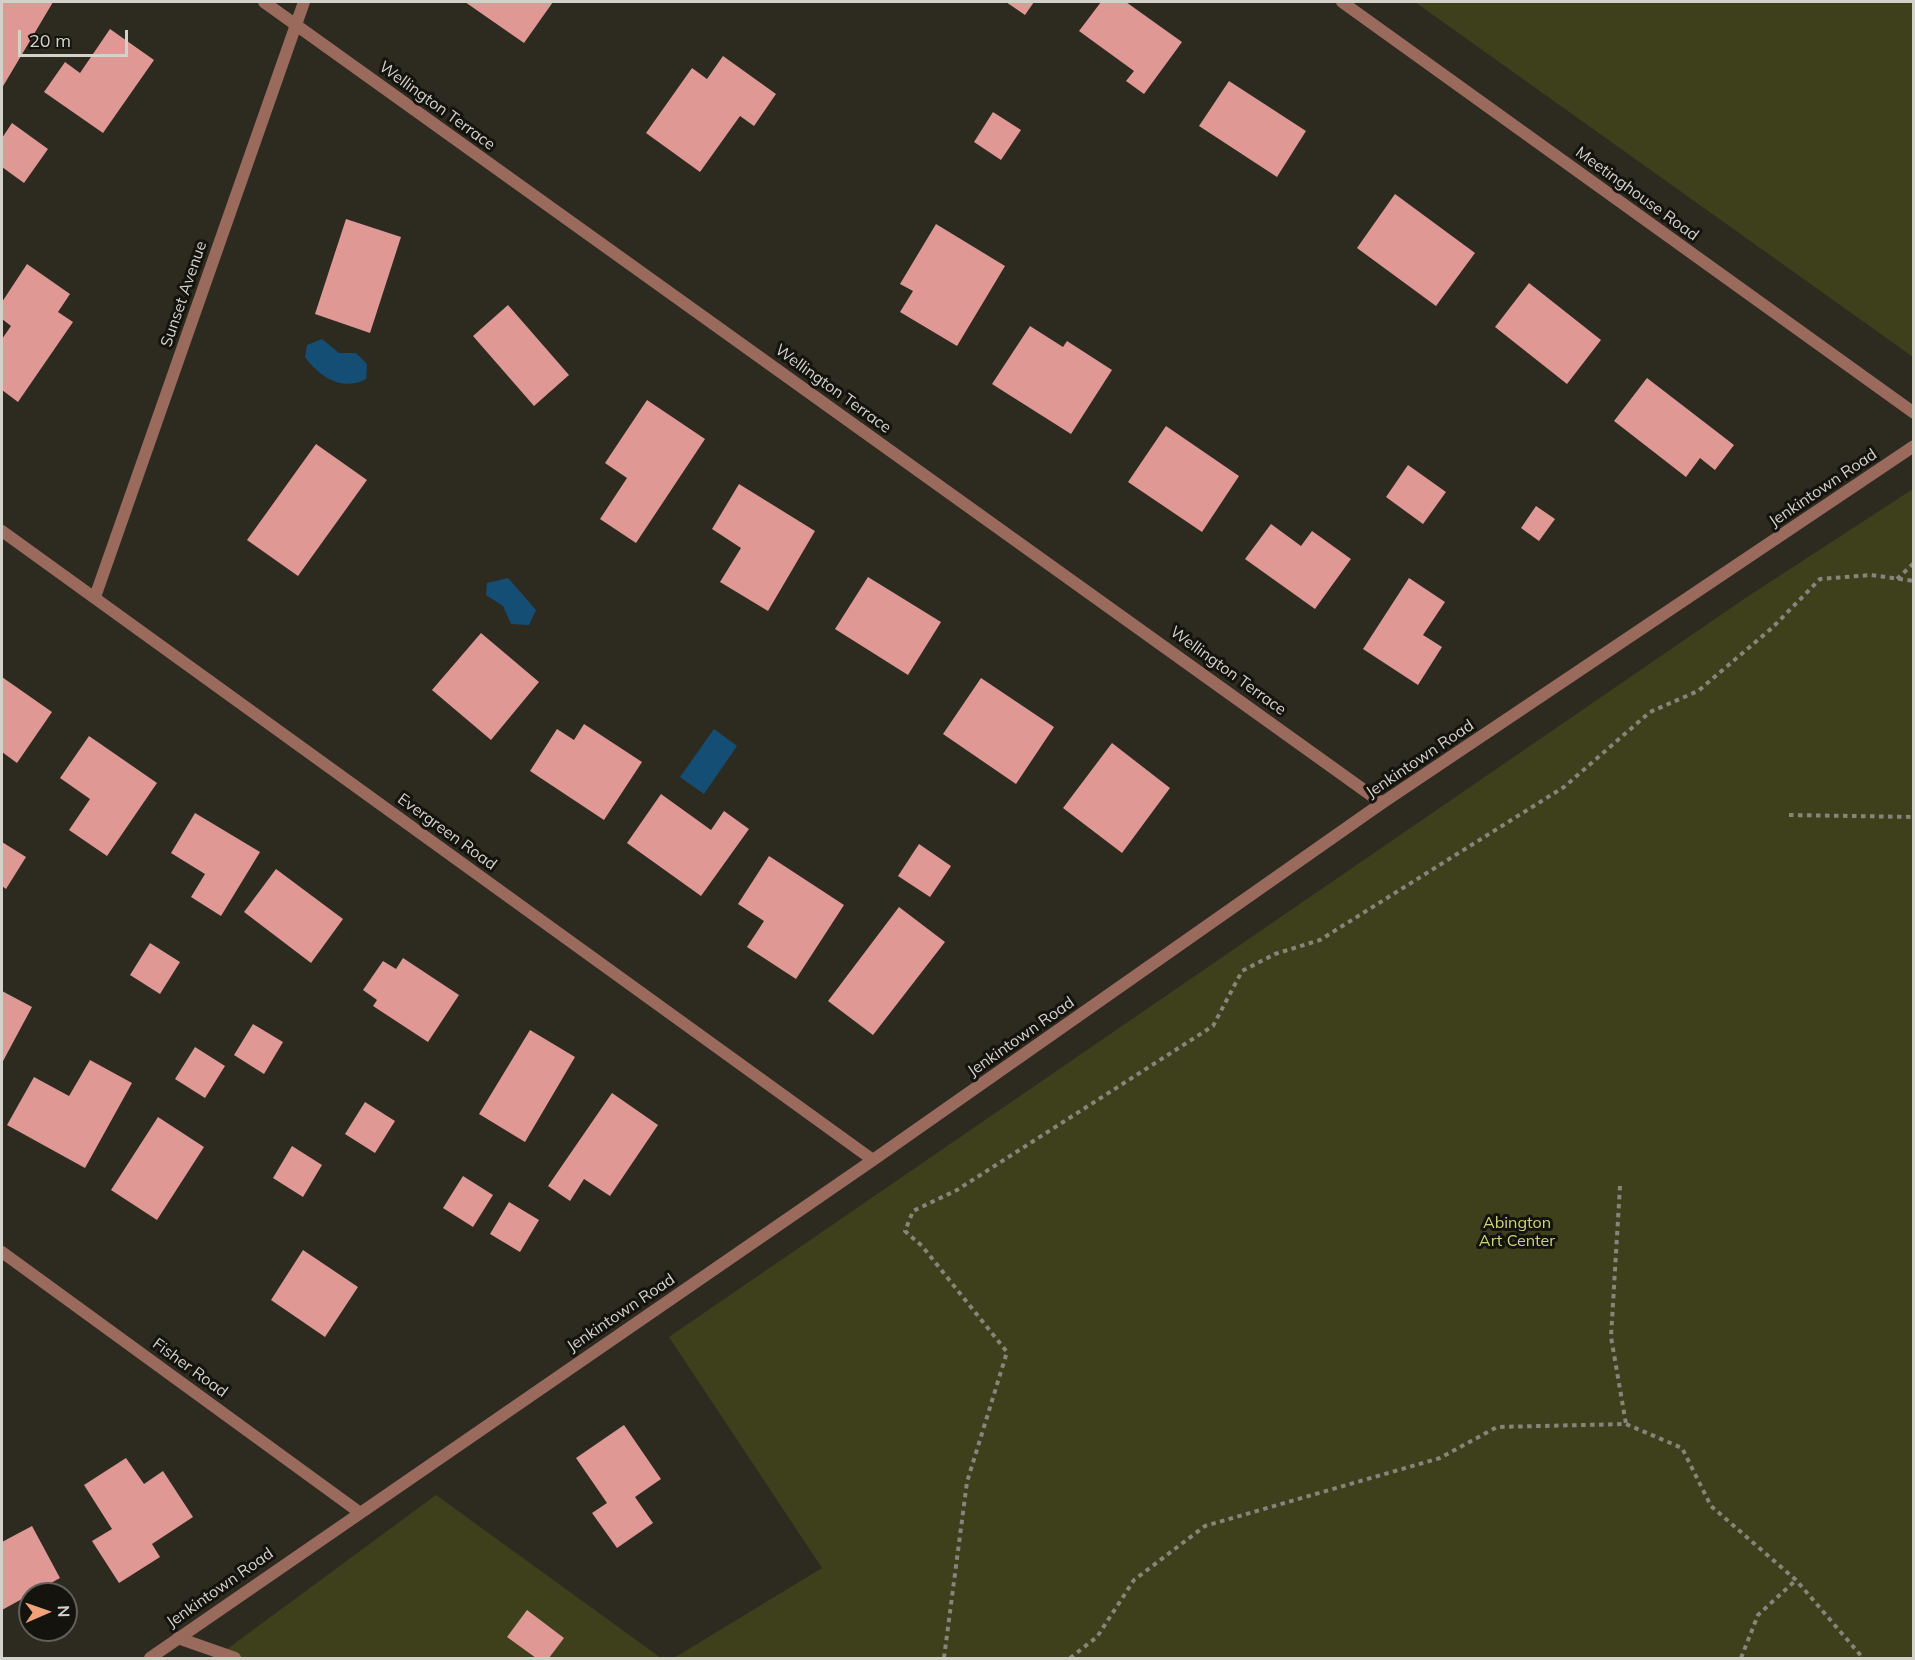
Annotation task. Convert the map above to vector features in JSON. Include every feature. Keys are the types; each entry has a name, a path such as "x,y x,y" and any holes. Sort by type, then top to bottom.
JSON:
{"street":[{"name":"Wellington Terrace","path":"264,2 1382,803"},
{"name":"Sunset Avenue","path":"95,597 304,2"},
{"name":"Meetinghouse Road","path":"1342,2 1914,413"},
{"name":"Jenkintown Road","path":"150,1659 359,1512 873,1160 1382,803 1914,446"},
{"name":"Evergreen Road","path":"2,531 873,1160"},
{"name":"Fisher Road","path":"2,1252 359,1512"},
{"path":"178,1638 235,1659"}],"path":[{"path":"1896,579 1914,563"},
{"path":"944,1659 967,1482 1007,1352 922,1246 905,1232 913,1210 957,1190 1214,1026 1242,971 1275,954 1320,940 1564,787 1650,712 1698,691 1772,628 1820,579 1871,575 1914,581"},
{"path":"1789,815 1914,817"},
{"path":"1620,1186 1611,1337 1626,1424"},
{"path":"1070,1659 1097,1637 1134,1580 1205,1526 1440,1458 1497,1427 1626,1424 1682,1448 1711,1506 1796,1580 1863,1659"},
{"path":"1741,1659 1758,1615 1796,1580"}],"green space":[{"path":"1415,2 1913,2 1913,357"},
{"name":"Abington Art Center","path":"1913,489 1913,1658 674,1658 822,1568 669,1337 1744,599"},
{"path":"436,1495 661,1658 215,1658"}],"water":[{"path":"322,339 339,353 356,353 367,364 366,379 357,383 340,383 317,371 305,357 307,345"},
{"path":"508,578 536,610 529,625 511,624 503,606 486,595 487,583"},
{"path":"714,729 737,746 704,794 680,777"}],"building":[{"path":"2,2 53,2 2,88"},
{"path":"465,2 553,2 524,43"},
{"path":"1006,2 1034,2 1025,15"},
{"path":"1101,2 1126,2 1182,42 1144,94 1126,81 1134,71 1079,31"},
{"path":"110,29 154,60 103,133 44,92 65,62 80,73"},
{"path":"723,56 776,94 754,126 740,116 700,172 646,133 692,68 707,79"},
{"path":"1229,81 1306,131 1277,177 1199,126"},
{"path":"993,112 1021,130 1001,160 974,142"},
{"path":"12,123 48,149 24,183 2,167 2,138"},
{"path":"1395,194 1475,253 1436,306 1357,248"},
{"path":"346,219 401,237 370,333 315,314"},
{"path":"936,224 1005,266 957,346 900,312 913,291 900,284"},
{"path":"27,264 70,294 58,312 73,322 18,402 2,390 2,339 11,326 2,319 2,302"},
{"path":"1529,283 1601,340 1567,384 1495,327"},
{"path":"508,305 569,375 534,406 473,336"},
{"path":"1030,326 1063,347 1067,341 1112,370 1071,434 992,384"},
{"path":"1647,378 1734,445 1715,470 1700,458 1686,477 1614,421"},
{"path":"647,400 705,439 636,543 600,519 627,478 605,463"},
{"path":"1166,426 1239,476 1202,532 1128,482"},
{"path":"316,444 367,480 298,576 247,540"},
{"path":"1408,465 1446,492 1423,524 1386,497"},
{"path":"739,484 815,531 768,611 720,582 741,548 712,529"},
{"path":"1536,506 1555,519 1539,541 1521,528"},
{"path":"1271,524 1301,546 1312,531 1351,559 1315,609 1245,559"},
{"path":"868,577 941,622 908,675 835,629"},
{"path":"1409,578 1445,602 1423,635 1442,647 1418,685 1363,649"},
{"path":"481,633 539,682 491,740 432,690"},
{"path":"2,677 52,712 17,763 2,752"},
{"path":"981,678 1054,727 1016,784 943,734"},
{"path":"584,724 642,762 604,820 530,771 557,729 574,740"},
{"path":"89,736 157,783 107,856 69,830 90,799 60,778"},
{"path":"1112,743 1170,788 1122,853 1063,808"},
{"path":"661,794 711,830 724,811 749,829 701,896 627,843"},
{"path":"195,813 260,852 221,916 191,897 205,874 171,853"},
{"path":"2,842 26,857 6,889 2,886"},
{"path":"919,844 951,866 930,897 898,876"},
{"path":"769,856 844,905 796,979 747,947 764,921 738,904"},
{"path":"276,869 343,919 311,963 244,912"},
{"path":"899,907 945,942 873,1035 828,1001"},
{"path":"150,943 180,962 160,994 130,975"},
{"path":"403,958 459,995 428,1042 373,1006 377,1000 363,990 383,961 396,969"},
{"path":"2,991 32,1007 2,1063"},
{"path":"253,1024 283,1042 264,1074 234,1055"},
{"path":"530,1030 575,1057 525,1142 479,1114"},
{"path":"195,1047 225,1066 205,1098 175,1079"},
{"path":"90,1060 132,1083 85,1168 7,1125 34,1077 69,1096"},
{"path":"612,1093 658,1125 610,1196 584,1179 570,1201 548,1186"},
{"path":"365,1102 395,1121 375,1153 345,1134"},
{"path":"158,1117 204,1147 157,1220 111,1190"},
{"path":"292,1146 322,1165 303,1197 273,1178"},
{"path":"463,1176 493,1195 473,1227 443,1208"},
{"path":"509,1202 539,1220 520,1252 490,1234"},
{"path":"303,1250 358,1287 325,1337 271,1300"},
{"path":"624,1425 661,1479 635,1497 653,1523 617,1548 592,1513 607,1503 576,1458"},
{"path":"126,1458 144,1484 163,1471 193,1517 152,1544 160,1557 119,1583 92,1541 112,1529 84,1485"},
{"path":"32,1526 60,1578 53,1582 18,1582 18,1601 2,1610 2,1542"},
{"path":"527,1610 564,1638 549,1658 536,1658 507,1637"}]}
